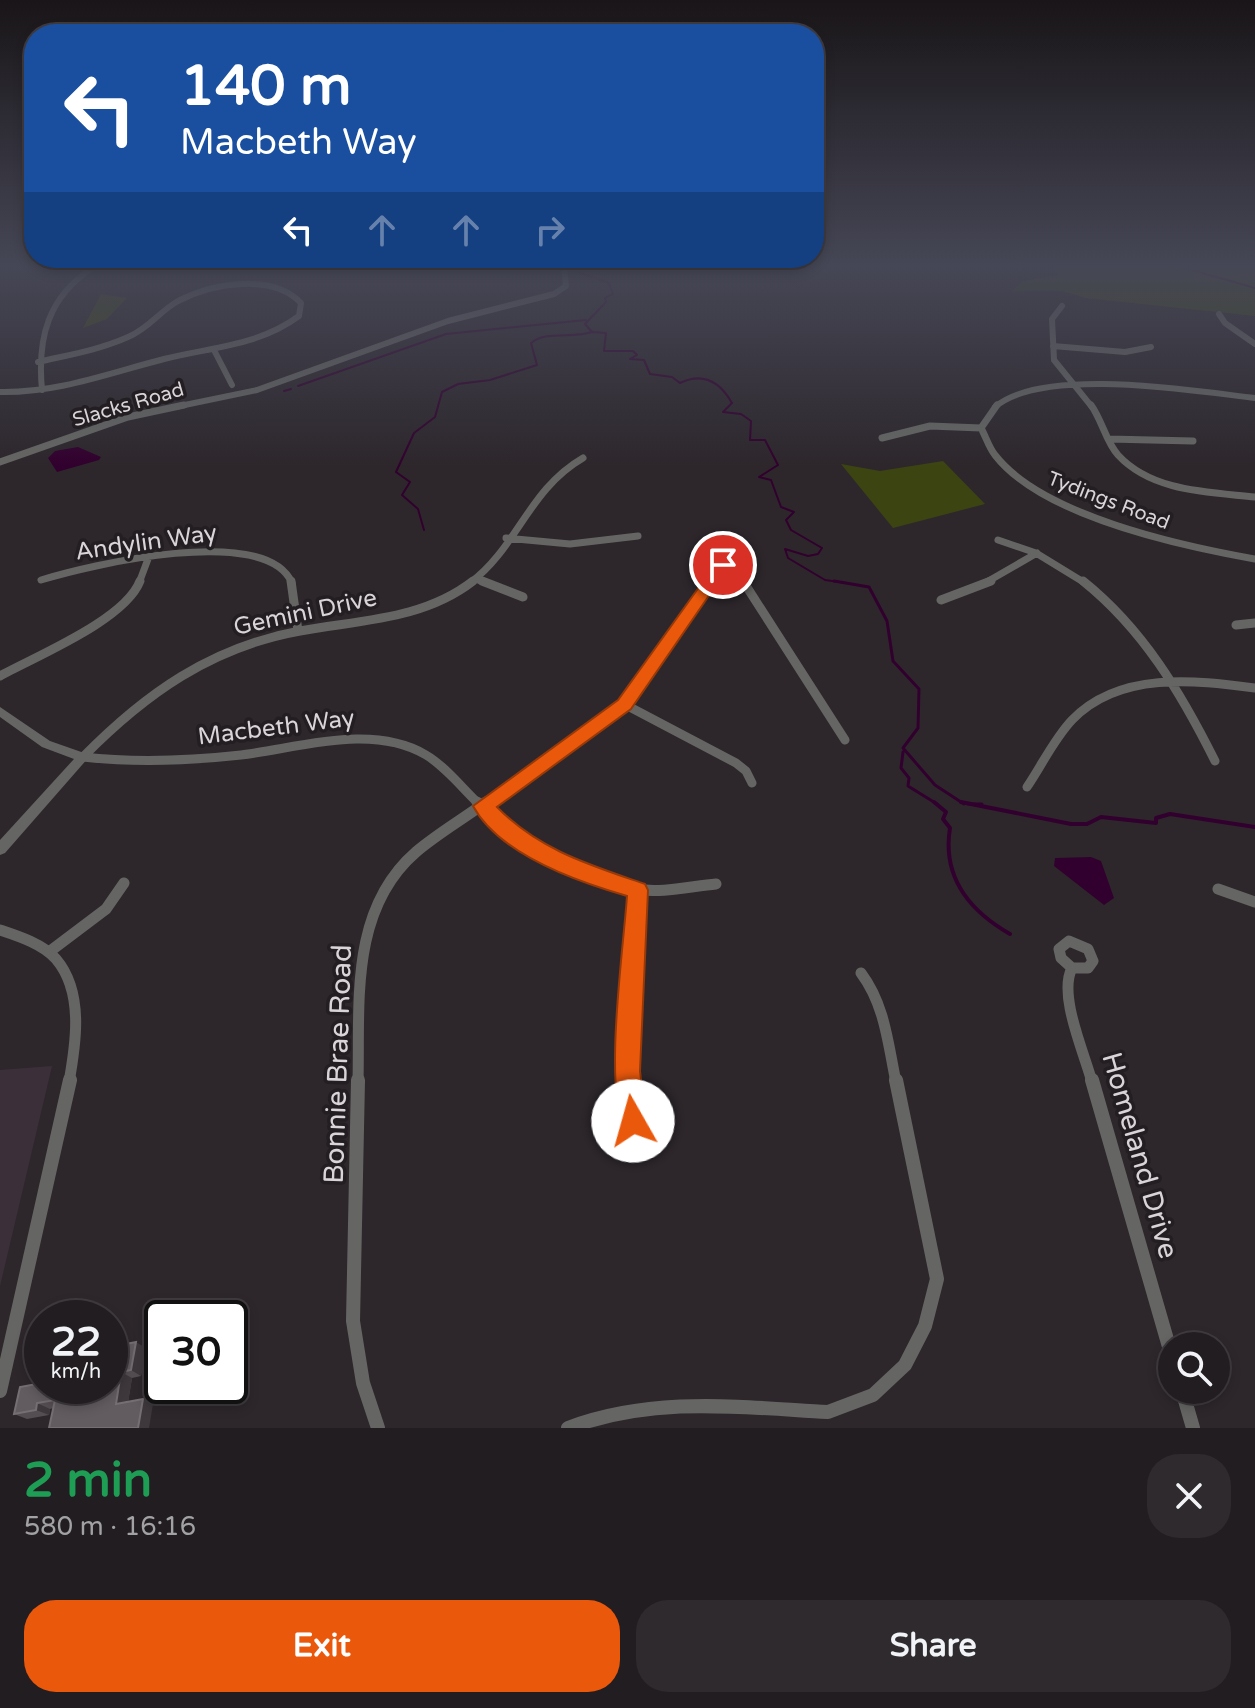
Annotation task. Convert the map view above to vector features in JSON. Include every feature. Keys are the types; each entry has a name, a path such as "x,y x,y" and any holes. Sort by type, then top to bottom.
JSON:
{"street":[{"path":"42,390 38,362 45,333"},
{"path":"38,362 137,333"},
{"path":"0,392 82,384 168,358 214,350 268,333"},
{"name":"Slacks Road","path":"0,462 128,417 257,390 416,333"},
{"path":"1053,333 1054,360 1097,413 1117,454 1131,466 1167,484 1208,495 1255,497"},
{"path":"1053,346 1125,352 1151,347"},
{"path":"214,350 232,385"},
{"path":"882,438 930,426 981,428 994,408 1013,397 1073,387 1126,386 1255,398"},
{"name":"Tydings Road","path":"981,428 994,458 1015,476 1043,493 1140,533 1255,559"},
{"path":"1109,439 1193,441"},
{"name":"Gemini Drive","path":"0,849 131,707 161,684 214,656 298,631 397,616 432,605 478,580 542,488 559,471 583,458"},
{"path":"506,538 570,544 638,536"},
{"path":"998,540 1058,562 1099,591 1171,682 1198,724 1215,761"},
{"name":"Andylin Way","path":"41,580 148,559 219,550 242,552 272,562 282,569 293,586 298,631"},
{"path":"941,600 992,581 1037,553"},
{"path":"0,676 112,614 136,591 148,559"},
{"name":"Bonnie Brae Road","path":"378,1428 363,1383 353,1321 364,939 386,890 409,859 624,704 723,565 738,573 845,740"},
{"path":"478,580 523,597"},
{"path":"1236,625 1255,623"},
{"path":"1027,787 1072,721 1085,708 1118,692 1171,682 1255,688"},
{"path":"624,704 736,763 748,773 752,783"},
{"name":"Macbeth Way","path":"0,711 46,744 83,757 140,763 240,755 350,740 391,741 427,755 508,832 538,852 594,878 638,890 716,884"},
{"path":"49,952 106,909 124,883"},
{"path":"1218,889 1255,902"},
{"path":"633,1121 627,1071 638,890"},
{"path":"0,930 49,952 62,969 78,1029 67,1096 0,1391"},
{"name":"Homeland Drive","path":"1072,968 1067,978 1067,994 1165,1332"},
{"path":"568,1428 591,1417 662,1404 828,1412 855,1406 875,1395 897,1375 917,1346 930,1318 937,1279 882,1013 873,989 861,973"},
{"path":"1186,1404 1193,1428"}],"shaded area":[{"path":"78,447 101,457 57,472 48,458 55,451"},
{"path":"1091,857 1101,861 1114,898 1104,905 1054,866 1055,858"},
{"path":"52,1066 0,1286 0,1070"}],"green space":[{"path":"943,461 985,504 893,528 841,464 880,471"}],"building":[{"path":"136,1342 131,1370 128,1371 128,1344"},
{"path":"24,1386 24,1404 37,1404 36,1410 14,1414 20,1387"},
{"path":"143,1399 138,1428 49,1428 54,1404 128,1404"}],"waterway":[{"path":"298,386 446,334 460,333"},
{"path":"424,530 418,509 402,495 410,482 396,472 414,433 435,417 442,392 458,384 490,380 537,365 531,343 537,339 589,333"},
{"path":"601,333 606,333 604,351 633,351 637,355 630,359 644,360 650,374 672,377 680,383 703,379 722,389 732,403 723,412 741,414 751,421 750,440 765,440 778,465 759,477 771,480 781,507 794,512 786,520 791,530 822,548 818,554 808,556 785,549 788,558 825,580 840,582"},
{"path":"284,391 291,389"},
{"path":"834,581 840,582"},
{"path":"840,582 847,583"},
{"path":"840,582 869,587 887,621 893,661 919,689 918,728 903,748 935,785 964,804"},
{"path":"903,752 901,768 909,778 908,786 935,803"},
{"path":"961,802 971,804"},
{"path":"935,803 946,812 943,819 950,828 950,862 962,891 983,915 1010,934"},
{"path":"971,804 982,804"},
{"path":"971,804 1071,824 1087,824 1101,817 1156,823 1156,818 1170,814 1255,827"}],"route":[{"path":"633,1121 627,1071 638,890 594,878 538,852 508,832 483,806 624,704 723,565"}]}
